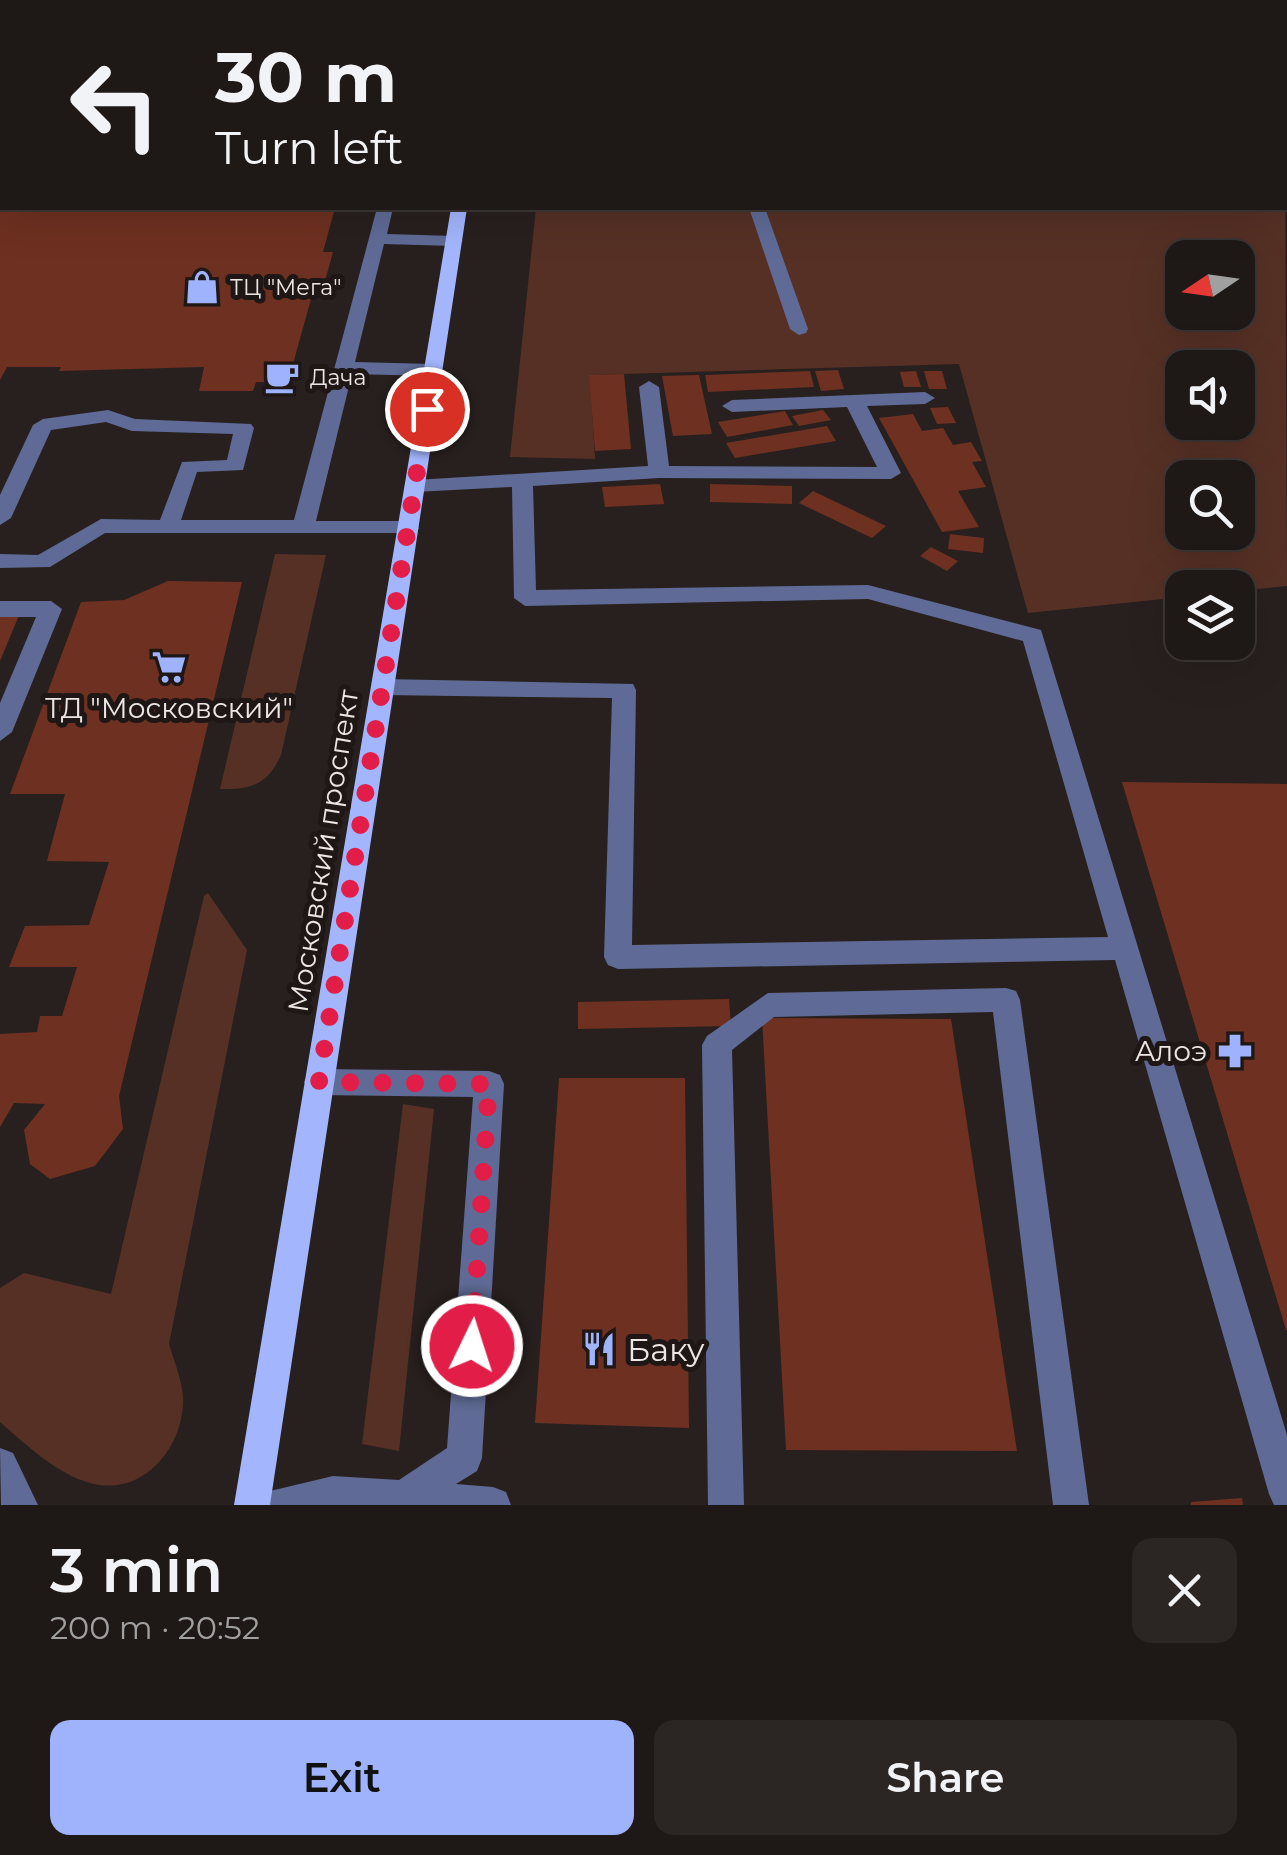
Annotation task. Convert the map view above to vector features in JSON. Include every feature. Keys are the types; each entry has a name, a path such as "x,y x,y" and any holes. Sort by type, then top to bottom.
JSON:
{"main road":[{"name":"Московский проспект","path":"252,1505 459,210"}],"lane":[{"path":"303,528 384,210"},
{"path":"758,210 799,329"},
{"path":"377,238 454,240"},
{"path":"344,368 433,370"},
{"path":"649,387 659,472"},
{"path":"732,406 924,398"},
{"path":"415,486 659,472 891,473 854,400"},
{"path":"0,518 42,425 108,416 132,425 244,428 236,466 189,466 168,527"},
{"path":"522,480 525,598 868,592 1033,636 1287,1494"},
{"path":"0,561 42,562 101,526 408,528"},
{"path":"0,609 51,610 0,732"},
{"path":"383,687 624,690 618,957 1126,948"},
{"path":"726,1505 716,1045 768,1005 1006,1000 1071,1505"},
{"path":"319,1082 489,1084 464,1458 399,1502"},
{"path":"0,1466 20,1505"},
{"path":"278,1505 333,1494 399,1502 493,1505"}],"shaded area":[{"path":"536,210 1285,210 1287,586 1255,589 1255,570 1165,570 1165,599 1028,613 959,364 590,375 595,459 510,457"},
{"path":"275,554 326,555 281,755 258,783 220,789"},
{"path":"208,893 247,950 169,1344 182,1391 182,1415 169,1449 144,1475 110,1486 90,1483 54,1466 0,1422 0,1288 24,1273 111,1294 204,896"},
{"path":"403,1104 434,1109 399,1451 362,1444"}],"building":[{"path":"0,210 334,210 323,252 333,252 325,281 316,281 288,382 256,382 253,391 199,391 204,367 59,371 61,367 7,367 0,380"},
{"path":"838,370 844,389 821,391 815,371"},
{"path":"810,371 814,387 708,392 705,375"},
{"path":"916,371 921,387 904,387 900,372"},
{"path":"924,371 942,371 947,389 929,389"},
{"path":"624,374 631,449 595,451 589,375"},
{"path":"699,375 712,434 673,436 662,376"},
{"path":"948,407 956,423 937,424 930,408"},
{"path":"823,410 831,420 799,426 792,416"},
{"path":"785,411 793,425 727,437 718,422"},
{"path":"913,414 922,431 943,428 953,445 971,442 982,461 972,462 986,487 958,491 979,527 942,532 879,418"},
{"path":"827,426 836,441 735,458 726,443"},
{"path":"660,484 664,504 605,507 602,487"},
{"path":"710,484 792,486 792,504 710,502"},
{"path":"813,491 886,526 872,538 799,503"},
{"path":"950,534 984,538 983,553 948,549"},
{"path":"931,547 958,561 947,571 920,556"},
{"path":"168,581 242,582 119,1096 123,1129 95,1166 50,1179 30,1164 24,1130 45,1104 14,1103 0,1127 0,1034 37,1032 40,1016 62,1016 77,967 9,967 25,926 89,925 109,862 47,861 65,794 10,794 81,602 124,600"},
{"path":"0,613 20,613 0,661"},
{"path":"1122,782 1287,784 1287,1330 1286,1330"},
{"path":"729,999 731,1026 578,1029 578,1002"},
{"path":"762,1018 951,1019 1017,1451 786,1450"},
{"path":"559,1078 685,1078 689,1428 535,1423"},
{"path":"1242,1498 1243,1505 1191,1505 1191,1502"}],"place":[{"name":"ТЦ \"Мега\"","path":"202,287"},
{"name":"Дача","path":"282,377"},
{"name":"ТД \"Московский\"","path":"169,667"},
{"name":"Алоэ","path":"1235,1051"},
{"name":"Баку","path":"599,1349"}],"route":[{"path":"427,409 319,1082 489,1084 472,1346"}]}
